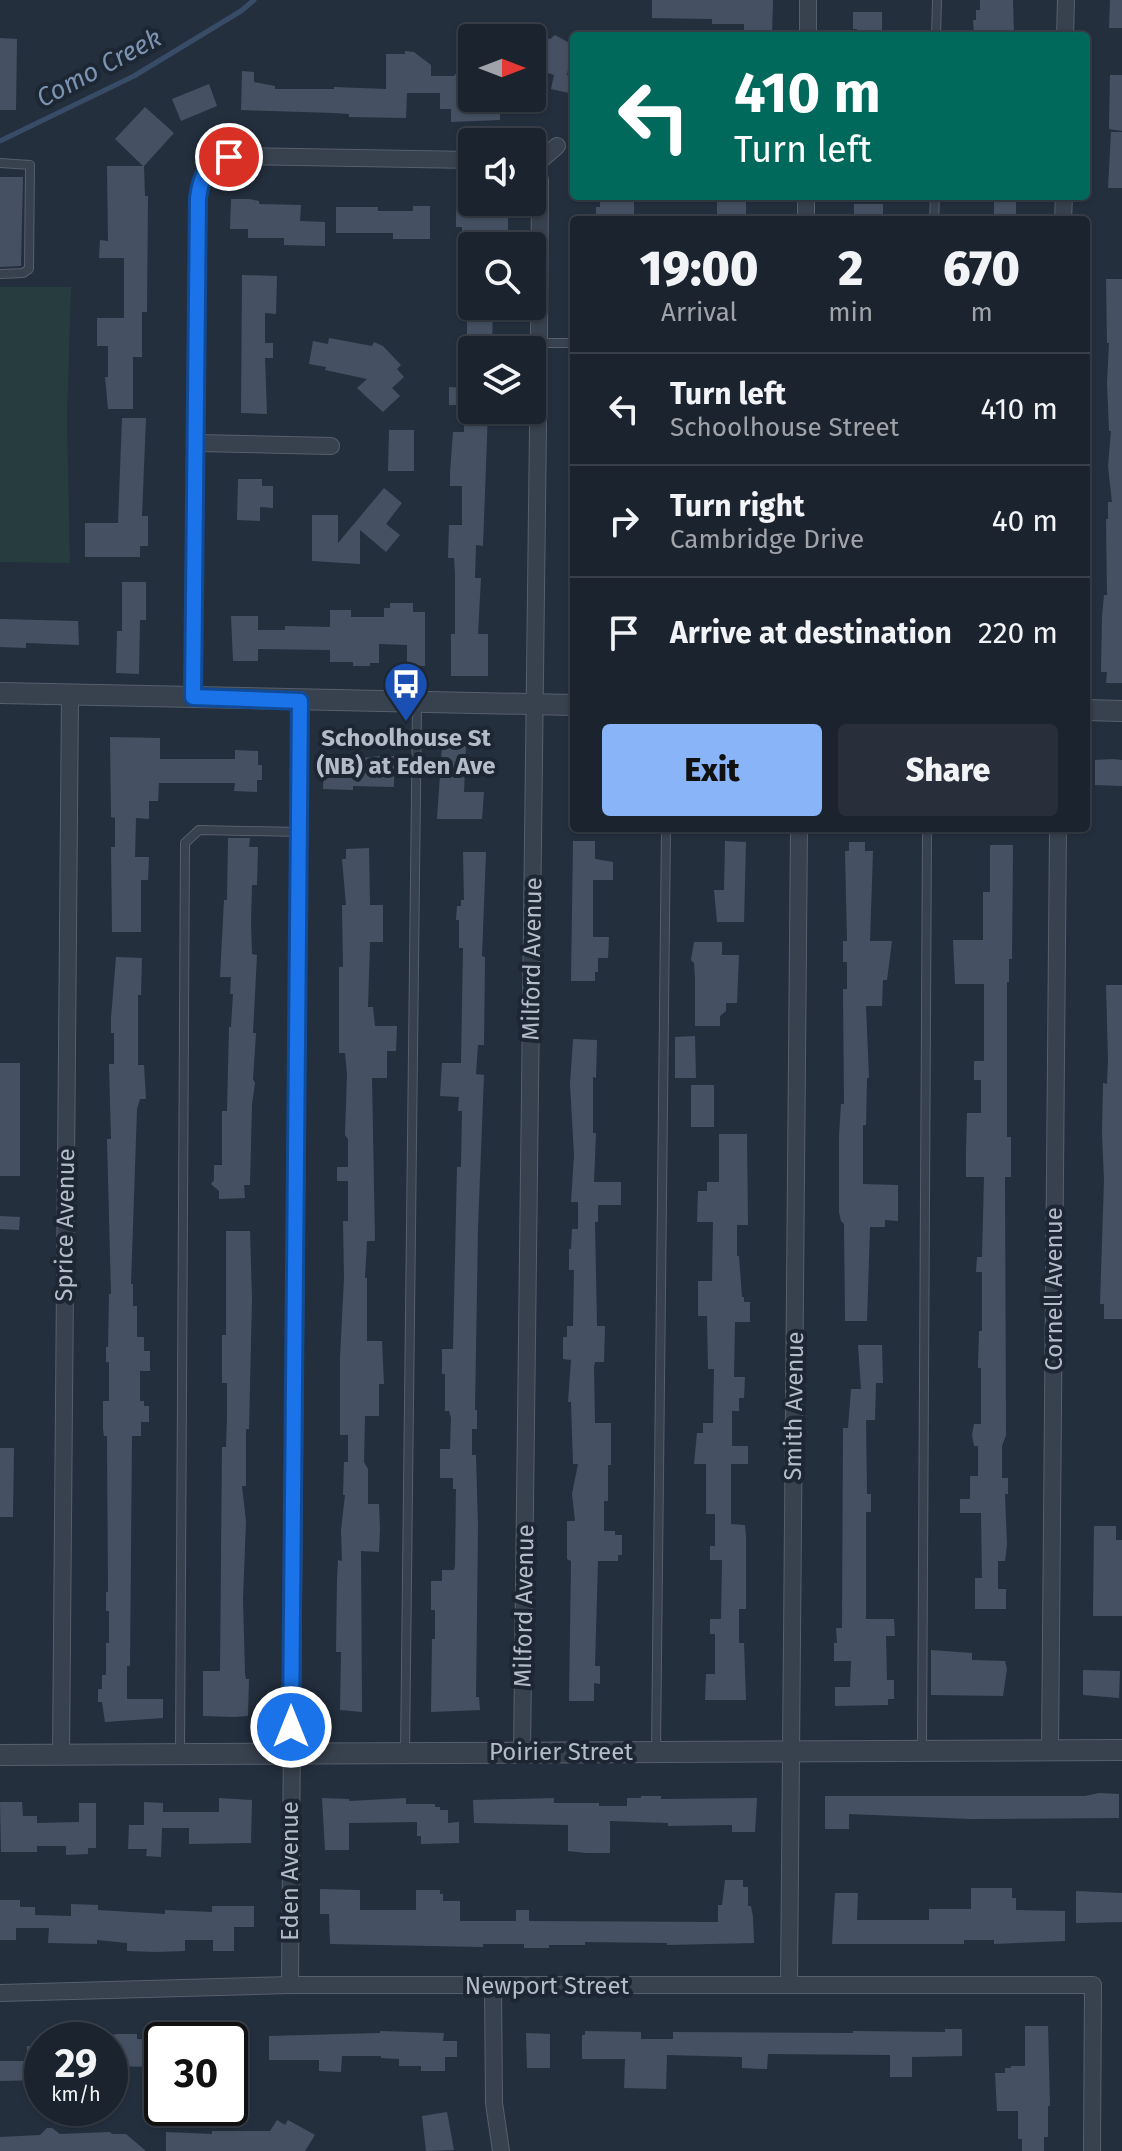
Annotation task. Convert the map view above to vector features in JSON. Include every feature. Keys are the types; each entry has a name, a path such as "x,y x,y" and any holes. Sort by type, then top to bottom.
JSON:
{"street":[{"path":"808,0 808,32"},
{"path":"1065,32 1066,0"},
{"path":"546,155 557,146"},
{"path":"193,697 198,198 205,170 223,159 239,156 458,160"},
{"name":"Milford Avenue","path":"539,336 540,216"},
{"name":"Milford Avenue","path":"522,1753 538,424"},
{"path":"197,443 331,446"},
{"path":"0,693 570,705"},
{"name":"Sprice Avenue","path":"61,1756 70,695"},
{"name":"Eden Avenue","path":"290,1985 300,701"},
{"path":"1090,710 1122,711"},
{"name":"Smith Avenue","path":"789,1984 799,832"},
{"name":"Cornell Avenue","path":"1050,1751 1058,832"},
{"name":"Poirier Street","path":"0,1755 1122,1750"},
{"name":"Newport Street","path":"0,1993 290,1985 1093,1985 1092,2151"},
{"path":"493,1987 494,2103 501,2151"}],"lane":[{"path":"936,32 937,0"},
{"path":"0,163 30,165 30,180 29,269 23,273 0,274"},
{"path":"546,343 570,343"},
{"path":"405,1753 417,703"},
{"path":"180,1754 185,843 199,830 298,832"},
{"path":"656,1752 666,832"},
{"path":"922,1751 927,832"}],"green space":[{"path":"0,287 71,287 67,419 70,563 0,562"}],"building":[{"path":"652,0 773,0 772,32 744,32 744,24 712,24 712,19 652,18"},
{"path":"980,0 1013,0 1014,32 974,32 973,20 976,20 976,10 980,10"},
{"path":"1110,0 1122,0 1122,28 1109,28"},
{"path":"853,12 882,12 882,32 857,32 853,29"},
{"path":"555,35 570,43 569,93 551,89 554,75 546,72 546,38"},
{"path":"0,38 17,39 16,110 0,110"},
{"path":"405,51 414,52 431,65 431,76 454,76 458,71 458,112 519,113 500,113 500,120 451,122 451,109 440,109 440,93 407,93 406,118 241,110 242,71 254,72 254,82 275,86 275,89 386,89 386,54 405,54"},
{"path":"1110,75 1122,75 1122,131 1109,129"},
{"path":"209,84 217,106 181,121 172,99"},
{"path":"145,107 174,133 144,166 145,196 148,196 147,312 142,312 142,357 133,357 133,409 108,409 105,377 108,377 108,346 97,346 97,318 124,318 124,258 99,258 100,240 108,241 107,166 143,166 115,139"},
{"path":"1111,132 1122,132 1122,188 1108,188"},
{"path":"0,177 23,177 21,266 0,267"},
{"path":"231,199 249,199 259,201 259,204 301,205 300,221 325,222 325,246 284,245 284,238 248,238 248,229 230,229"},
{"path":"600,200 634,200 634,216 596,216 596,207 600,207"},
{"path":"717,200 746,200 746,214 717,214"},
{"path":"994,200 1016,200 1016,216 994,216"},
{"path":"854,204 883,204 883,216 854,216"},
{"path":"413,206 430,206 430,239 393,239 393,233 336,233 336,207 413,211"},
{"path":"456,206 458,216 508,216 508,232 462,232 462,227 456,227"},
{"path":"242,275 277,276 276,314 265,313 265,343 273,343 273,358 265,358 267,414 241,413"},
{"path":"1106,279 1122,279 1122,683 1106,683 1107,672 1101,672 1102,617 1104,595 1107,595 1106,519 1108,502 1112,502 1108,466 1111,431 1107,383"},
{"path":"467,320 493,320 492,336 467,336"},
{"path":"329,338 372,346 374,342 383,346 401,365 397,369 404,377 392,388 400,396 383,412 357,388 367,379 309,364 313,341 328,344"},
{"path":"449,387 458,387 458,405 449,405"},
{"path":"122,418 146,418 142,516 148,516 148,546 140,546 140,557 85,557 85,523 118,523"},
{"path":"464,424 488,424 483,546 476,545 475,578 481,578 478,634 488,634 488,676 451,676 455,574 454,558 448,558 449,525 462,525 462,486 450,486 450,473 453,432 464,432"},
{"path":"389,430 414,430 414,471 388,471"},
{"path":"238,479 262,479 262,486 273,486 273,508 260,507 260,521 237,520"},
{"path":"384,488 402,503 386,524 400,535 386,552 360,530 360,564 312,561 312,515 338,515 338,543"},
{"path":"122,582 146,582 146,620 140,620 139,674 116,673 117,631 122,631"},
{"path":"390,603 413,603 413,612 425,612 425,666 407,665 407,645 379,644 379,663 370,663 370,666 330,662 330,650 258,649 258,661 233,661 231,616 258,616 258,630 285,630 285,626 330,627 330,610 351,610 351,617 384,617 384,608 390,608"},
{"path":"0,619 78,621 79,645 26,643 26,648 0,647"},
{"path":"110,737 160,738 160,759 235,759 235,750 258,751 258,765 262,765 262,780 257,780 257,792 234,791 235,783 159,783 158,801 149,801 149,819 136,818 135,857 149,857 148,880 141,880 141,932 112,932 111,847 115,847 115,818 111,817"},
{"path":"442,746 466,746 464,792 484,792 482,819 437,819"},
{"path":"394,756 394,787 323,789 324,766 363,767 363,758"},
{"path":"1095,760 1122,760 1122,786 1095,785"},
{"path":"228,838 250,838 249,847 258,847 257,885 252,885 251,923 252,954 257,955 253,1033 256,1033 255,1083 250,1185 244,1185 245,1198 219,1199 219,1191 211,1184 214,1165 222,1165 222,1111 227,1111 233,994 230,994 231,977 220,977 224,900 227,900"},
{"path":"573,841 595,841 595,859 613,862 613,880 593,880 593,937 609,937 608,958 598,958 595,981 571,981"},
{"path":"725,841 746,842 744,922 717,922 714,890 724,890"},
{"path":"849,842 865,842 865,851 873,851 870,941 892,941 887,980 883,980 882,1006 866,1006 869,1078 866,1125 863,1125 863,1184 898,1185 898,1221 885,1220 885,1227 870,1227 867,1321 845,1321 844,1224 839,1212 839,1135 841,1104 844,1104 843,989 847,989 847,962 843,962 843,941 847,941 845,851 849,851"},
{"path":"990,845 1013,845 1012,959 1009,959 1007,982 1007,1137 1011,1137 1011,1177 1005,1177 1006,1435 1002,1446 1002,1478 1008,1478 1008,1494 1005,1494 1007,1545 1005,1561 998,1561 998,1589 1006,1589 1006,1609 975,1609 975,1578 982,1578 981,1513 960,1513 960,1499 970,1499 970,1476 978,1476 978,1446 974,1446 972,1435 974,1424 981,1424 981,1368 978,1368 979,1331 982,1331 982,1272 976,1272 977,1257 982,1257 984,1177 966,1177 966,1149 967,1113 981,1113 981,1080 974,1080 974,1061 984,1061 984,984 955,984 953,940 983,940 983,892 990,892"},
{"path":"369,848 370,905 383,905 383,942 370,942 368,1007 373,1007 375,1026 397,1026 396,1051 387,1051 387,1078 372,1078 375,1241 367,1241 367,1341 382,1341 384,1384 379,1384 379,1416 365,1416 364,1462 368,1469 368,1504 379,1504 380,1529 379,1552 361,1551 362,1712 340,1710 341,1652 336,1652 344,1462 348,1462 348,1435 340,1435 340,1358 343,1221 348,1221 348,1181 337,1181 337,1167 348,1167 348,1139 345,1135 347,1074 345,1053 339,1053 339,967 343,967 342,905 346,905 342,859 346,859 346,849"},
{"path":"463,852 486,852 482,956 485,957 484,1045 478,1045 476,1074 484,1075 478,1227 477,1429 472,1429 472,1455 476,1455 478,1527 476,1697 479,1697 480,1710 431,1712 435,1610 431,1610 431,1581 442,1581 442,1570 454,1570 455,1566 456,1489 453,1489 453,1478 440,1478 440,1449 450,1449 451,1418 449,1411 445,1411 442,1349 453,1349 457,1167 461,1167 462,1111 458,1111 459,1097 440,1096 442,1063 461,1063 463,948 459,948 459,920 456,920 457,906 461,906 461,900 464,900"},
{"path":"694,942 722,942 722,955 739,955 737,1003 726,1003 726,1011 720,1016 720,1026 695,1026 695,978 691,960"},
{"path":"116,957 142,958 141,995 138,995 138,1065 144,1065 146,1099 140,1099 137,1109 131,1284 133,1306 137,1306 137,1337 144,1337 144,1351 150,1351 150,1371 140,1371 140,1401 144,1401 144,1406 149,1406 149,1422 141,1422 141,1436 132,1436 127,1699 163,1699 163,1718 105,1722 102,1702 98,1702 98,1689 102,1689 102,1675 106,1675 106,1643 109,1643 109,1611 106,1611 107,1436 104,1436 103,1429 103,1401 109,1401 106,1347 111,1294 107,1139 111,1139 109,1064 114,1064 111,1018"},
{"path":"1106,985 1122,985 1122,1319 1104,1319 1104,1304 1100,1304 1103,1083 1107,1084 1108,1059"},
{"path":"695,1036 696,1078 675,1078 675,1037"},
{"path":"573,1039 597,1040 596,1078 593,1077 593,1133 596,1133 594,1182 621,1182 621,1205 598,1205 598,1222 595,1222 597,1326 605,1326 604,1362 595,1362 594,1367 595,1423 611,1423 611,1465 608,1465 608,1501 604,1501 604,1531 622,1535 622,1555 618,1555 618,1561 598,1561 595,1666 600,1666 600,1684 594,1683 594,1701 569,1701 571,1561 567,1559 567,1521 575,1521 572,1494 578,1464 573,1464 571,1402 568,1402 571,1360 563,1359 563,1337 567,1337 567,1326 573,1326 574,1270 569,1270 569,1249 572,1229 578,1229 578,1202 571,1202 574,1155 570,1084"},
{"path":"0,1063 20,1063 20,1176 0,1176"},
{"path":"691,1085 714,1085 714,1127 691,1127"},
{"path":"719,1134 747,1134 748,1225 737,1225 737,1256 742,1297 744,1302 750,1302 750,1322 735,1322 734,1377 745,1377 744,1398 739,1398 739,1411 732,1411 732,1446 748,1446 748,1464 731,1464 731,1524 745,1525 746,1536 746,1609 739,1609 739,1643 744,1643 746,1700 705,1700 706,1674 715,1674 715,1634 710,1634 710,1619 721,1619 722,1560 710,1560 710,1546 715,1546 715,1514 706,1514 706,1464 694,1464 697,1433 703,1433 703,1423 713,1423 714,1369 708,1369 707,1316 698,1316 698,1281 712,1281 713,1222 697,1222 698,1191 707,1191 707,1182 719,1182"},
{"path":"0,1216 20,1217 19,1230 0,1229"},
{"path":"226,1231 250,1231 252,1299 246,1486 242,1486 246,1521 243,1599 245,1674 249,1679 248,1716 234,1717 203,1716 203,1671 220,1671 222,1447 226,1447 227,1417 227,1383 222,1383 222,1335 226,1335"},
{"path":"858,1345 882,1345 883,1383 876,1383 875,1420 866,1420 867,1494 871,1494 871,1512 866,1512 866,1619 894,1619 895,1636 886,1636 887,1680 894,1680 894,1699 888,1699 888,1705 835,1706 835,1687 850,1687 851,1661 834,1661 834,1643 837,1643 836,1628 842,1628 843,1428 848,1428 851,1389 861,1389"},
{"path":"0,1448 14,1448 13,1517 0,1517"},
{"path":"1094,1526 1116,1526 1116,1540 1122,1540 1122,1616 1093,1616"},
{"path":"931,1650 972,1653 972,1660 1005,1661 1007,1669 1003,1696 931,1695"},
{"path":"1083,1670 1120,1671 1119,1698 1083,1695"},
{"path":"1119,1794 1119,1818 971,1819 849,1814 849,1829 825,1829 825,1796 1085,1796"},
{"path":"661,1796 661,1799 757,1798 755,1832 732,1832 732,1825 668,1826 668,1823 610,1821 610,1853 586,1853 568,1851 568,1825 474,1823 473,1800 554,1798 554,1803 627,1806 627,1798"},
{"path":"219,1798 252,1800 251,1843 189,1844 189,1828 162,1828 161,1857 146,1856 147,1849 128,1849 129,1825 144,1825 144,1802 163,1803 163,1812 219,1812"},
{"path":"322,1798 349,1801 406,1798 406,1804 435,1804 440,1810 448,1810 448,1823 459,1822 459,1843 421,1844 421,1836 417,1836 417,1822 349,1823 349,1850 325,1850"},
{"path":"0,1802 22,1802 23,1816 37,1816 37,1823 79,1822 79,1803 96,1803 96,1848 88,1848 88,1854 66,1855 66,1846 37,1846 37,1852 1,1852"},
{"path":"725,1880 743,1880 743,1887 748,1887 754,1943 667,1945 585,1942 585,1945 549,1945 549,1948 524,1948 524,1944 483,1944 483,1947 330,1944 329,1914 320,1914 320,1889 360,1890 360,1910 416,1910 416,1890 440,1890 443,1901 460,1901 460,1921 516,1921 516,1910 529,1910 529,1921 718,1922 718,1905 722,1905"},
{"path":"971,1888 1012,1888 1016,1910 1065,1911 1065,1941 832,1944 835,1893 858,1893 857,1920 929,1920 929,1909 971,1909"},
{"path":"1076,1891 1122,1893 1122,1922 1076,1923"},
{"path":"0,1900 20,1900 20,1907 35,1907 35,1915 71,1916 71,1904 98,1905 98,1910 165,1914 165,1910 212,1912 212,1906 254,1906 254,1927 234,1927 234,1951 213,1951 213,1940 185,1940 185,1951 156,1952 127,1951 127,1943 97,1940 97,1944 48,1943 49,1928 16,1928 16,1940 0,1940"},
{"path":"1025,2026 1048,2026 1050,2106 1044,2151 1022,2151 1022,2139 1018,2139 1018,2111 997,2111 995,2073 1005,2073 1005,2068 1011,2066 1025,2066"},
{"path":"945,2029 962,2029 962,2056 912,2057 912,2077 890,2077 890,2055 768,2054 767,2069 742,2068 742,2057 667,2055 666,2089 624,2088 625,2059 582,2059 582,2035 585,2031 641,2032 641,2039 673,2039 673,2032 945,2032"},
{"path":"380,2031 444,2033 443,2041 457,2041 457,2057 445,2057 445,2071 421,2071 421,2066 399,2066 399,2059 381,2056 342,2056 341,2072 319,2071 319,2060 269,2060 269,2036"},
{"path":"526,2033 550,2034 550,2068 527,2068"},
{"path":"128,2034 137,2034 137,2039 144,2039 144,2067 128,2066"},
{"path":"0,2061 24,2061 24,2080 0,2081"},
{"path":"447,2112 454,2150 426,2151 422,2116"},
{"path":"277,2120 285,2125 288,2120 315,2135 305,2151 166,2151 166,2132 212,2134 212,2131 270,2131"},
{"path":"47,2128 60,2134 126,2134 146,2151 0,2151 0,2137 40,2135"}],"waterway":[{"name":"Como Creek","path":"0,141 134,76 254,0"}],"place":[{"name":"Schoolhouse St (NB) at Eden Ave","path":"406,723"}],"route":[{"path":"229,157 205,170 198,198 193,697 300,701 291,1727"}]}
